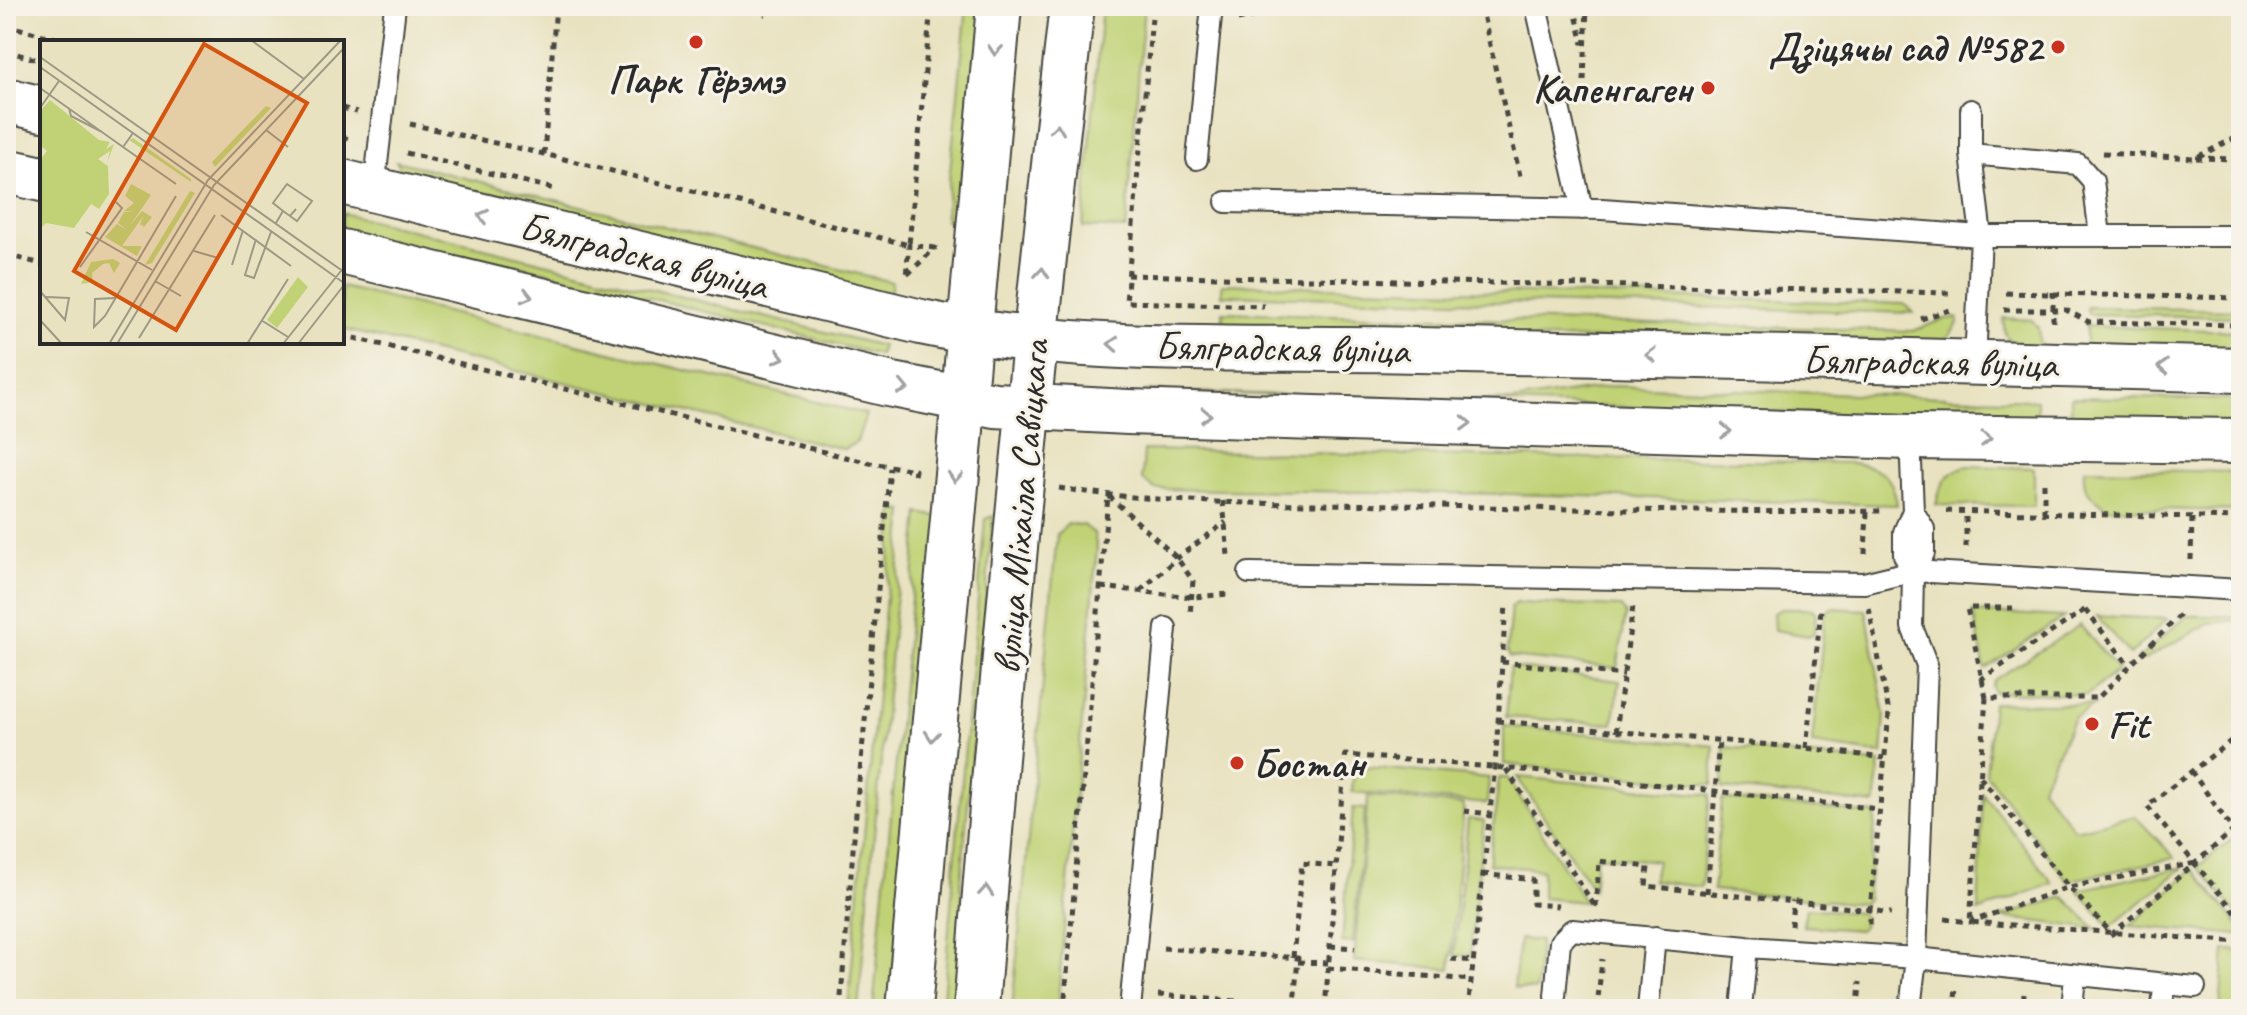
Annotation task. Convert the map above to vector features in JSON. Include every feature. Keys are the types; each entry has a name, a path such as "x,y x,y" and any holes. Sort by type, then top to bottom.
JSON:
{"street":[{"name":"вуліца Міхаіла Савіцкага","path":"909,1009 999,6"},
{"name":"вуліца Міхаіла Савіцкага","path":"976,1009 1029,408 1072,6"},
{"path":"6,100 40,108"},
{"path":"6,171 40,179"},
{"name":"Бялградская вуліца","path":"358,186 968,332 1036,340 1189,347 2241,370"},
{"name":"Бялградская вуліца","path":"344,252 888,384 1029,408 1910,437 2241,441"}],"lane":[{"path":"358,186 384,118 395,6"},
{"path":"1536,6 1582,209"},
{"path":"1197,159 1211,16"},
{"path":"1971,110 1971,154 1981,236 1975,362"},
{"path":"1971,154 2078,164 2093,181 2100,235"},
{"path":"1226,202 1582,209 1981,236 2241,236"},
{"path":"1910,437 1913,511 1904,532 1904,555 1913,571 1912,627 1927,665 1916,958 1910,1009"},
{"path":"1236,573 1864,583 1913,571 2241,590"},
{"path":"1130,1009 1166,628"},
{"path":"1555,996 1560,942 1572,930 1747,947 1916,958 2195,987"},
{"path":"1648,1009 1655,937"},
{"path":"1741,1009 1747,947"},
{"path":"2072,1009 2075,976"},
{"path":"2162,1009 2164,986"}],"path":[{"path":"544,154 556,6"},
{"path":"756,6 766,15"},
{"path":"344,108 544,154 909,245 935,248 906,276 908,261 909,245 931,6"},
{"path":"1126,302 1153,6"},
{"path":"1211,16 1298,6"},
{"path":"1481,6 1527,208"},
{"path":"1574,6 1585,52"},
{"path":"1583,93 1587,6"},
{"path":"6,25 62,40"},
{"path":"6,51 40,60"},
{"path":"2195,158 2241,135"},
{"path":"2099,153 2241,159"},
{"path":"6,255 40,264"},
{"path":"1127,275 2241,298"},
{"path":"344,335 890,468 915,470"},
{"path":"840,1009 890,468"},
{"path":"1058,488 1108,496 1223,501 2241,518"},
{"path":"1108,496 1177,558"},
{"path":"1064,1009 1108,496"},
{"path":"1101,587 1192,597 1230,595 1236,573 1223,501"},
{"path":"2190,589 2192,517"},
{"path":"1140,591 1177,558 1227,522"},
{"path":"1468,1009 1495,767 1506,600"},
{"path":"1806,748 1822,603"},
{"path":"1868,603 1889,713 1870,910"},
{"path":"1616,732 1633,604"},
{"path":"1980,680 2089,607 2074,607"},
{"path":"1970,922 1986,698 1967,608 2028,608"},
{"path":"2085,610 2129,665"},
{"path":"1986,698 2098,698 2185,610 2171,610"},
{"path":"1502,662 1624,675"},
{"path":"1497,721 1806,748 1884,758"},
{"path":"2241,733 2147,806 2241,919"},
{"path":"1707,893 1719,741"},
{"path":"1151,994 1325,1008 1345,755 1505,768 1879,809"},
{"path":"1505,768 1596,908"},
{"path":"2191,771 2233,830"},
{"path":"1980,776 2069,887 2112,934"},
{"path":"1464,811 1490,814"},
{"path":"2112,934 2241,824"},
{"path":"1596,908 1599,861 1648,867 1646,886 1970,922 2241,942"},
{"path":"1294,1005 1302,863 1336,866"},
{"path":"1970,922 2069,887 2196,863"},
{"path":"1483,874 1533,880 1533,904 1565,906"},
{"path":"1581,907 1596,908"},
{"path":"1330,946 1355,948"},
{"path":"1155,947 1471,980"},
{"path":"1597,1009 1602,952"},
{"path":"1451,959 1473,961"}],"green space":[{"path":"967,6 987,6 967,225 945,220"},
{"path":"1102,6 1144,6 1126,229 1083,227"},
{"path":"396,161 892,282 889,300 408,183"},
{"path":"344,213 882,346 879,355 518,265 419,258 344,239"},
{"path":"1222,284 1904,304 1913,313 1222,295"},
{"path":"344,287 866,414 857,442 844,449 344,329"},
{"path":"2087,307 2241,310 2241,317 2088,314"},
{"path":"1223,312 1913,331 1944,319 1958,318 1958,323 1945,341 1223,336"},
{"path":"2003,318 2032,320 2038,328 2040,349 2011,343 2005,334"},
{"path":"2086,326 2241,331 2241,352 2086,347"},
{"path":"1614,386 2037,400 2037,421 1144,391 1513,401"},
{"path":"2071,397 2241,400 2241,427 2071,423"},
{"path":"1144,450 1853,463 1872,467 1884,475 1893,486 1897,505 1508,494 1155,489 1142,479"},
{"path":"1965,466 2034,468 2034,506 1936,505 1945,481"},
{"path":"2084,469 2241,472 2241,511 2107,508 2088,492"},
{"path":"894,510 904,511 858,1009 848,1009"},
{"path":"919,513 940,517 897,1009 873,1009"},
{"path":"993,516 961,883 966,986 964,1009 942,1009 985,519"},
{"path":"1068,524 1083,525 1094,533 1097,549 1057,1009 1012,1009 1057,534"},
{"path":"1516,603 1621,607 1626,614 1617,668 1510,657 1507,651 1511,607"},
{"path":"1831,608 1866,610 1885,715 1882,754 1812,744 1825,614"},
{"path":"1781,609 1812,609 1816,613 1814,633 1808,636 1774,630 1773,613"},
{"path":"1973,612 2064,617 1985,669"},
{"path":"2097,616 2167,619 2130,655"},
{"path":"2186,616 2241,616 2241,620 2209,623 2144,660 2137,660"},
{"path":"2080,625 2118,670 2087,695 1994,692 1994,680"},
{"path":"1510,667 1620,681 1613,724 1506,717"},
{"path":"1993,703 2094,705 2074,718 2041,787 2075,830 2135,816 2175,858 2068,881 1986,774"},
{"path":"1504,726 1714,746 1712,785 1504,764"},
{"path":"1725,747 1880,763 1875,804 1722,788"},
{"path":"1354,766 1489,778 1487,804 1352,792"},
{"path":"1517,777 1710,795 1701,887 1653,881 1657,861 1597,856 1593,889"},
{"path":"1499,778 1508,778 1585,902 1542,898 1542,870 1489,864"},
{"path":"1983,794 2053,883 1978,912"},
{"path":"1368,796 1464,805 1450,969 1354,961"},
{"path":"1722,799 1876,814 1867,899 1862,904 1713,890"},
{"path":"1353,808 1365,809 1353,943 1342,942"},
{"path":"1468,819 1484,821 1470,956 1454,955"},
{"path":"2241,832 2241,919 2198,867"},
{"path":"2184,867 2110,927 2078,890"},
{"path":"2193,869 2241,928 2241,935 2130,926"},
{"path":"2064,897 2096,929 2001,917"},
{"path":"1806,908 1860,913 1864,918 1863,927 1859,930 1803,926"},
{"path":"1519,939 1540,941 1536,990 1514,988"},
{"path":"2225,950 2241,951 2241,1009 2220,1009"}],"place":[{"name":"Парк Гёрэмэ","path":"696,42"},
{"name":"Дзіцячы сад №582","path":"2058,47"},
{"name":"Капенгаген","path":"1708,88"},
{"name":"Fit","path":"2092,724"},
{"name":"Бостан","path":"1237,763"}]}
